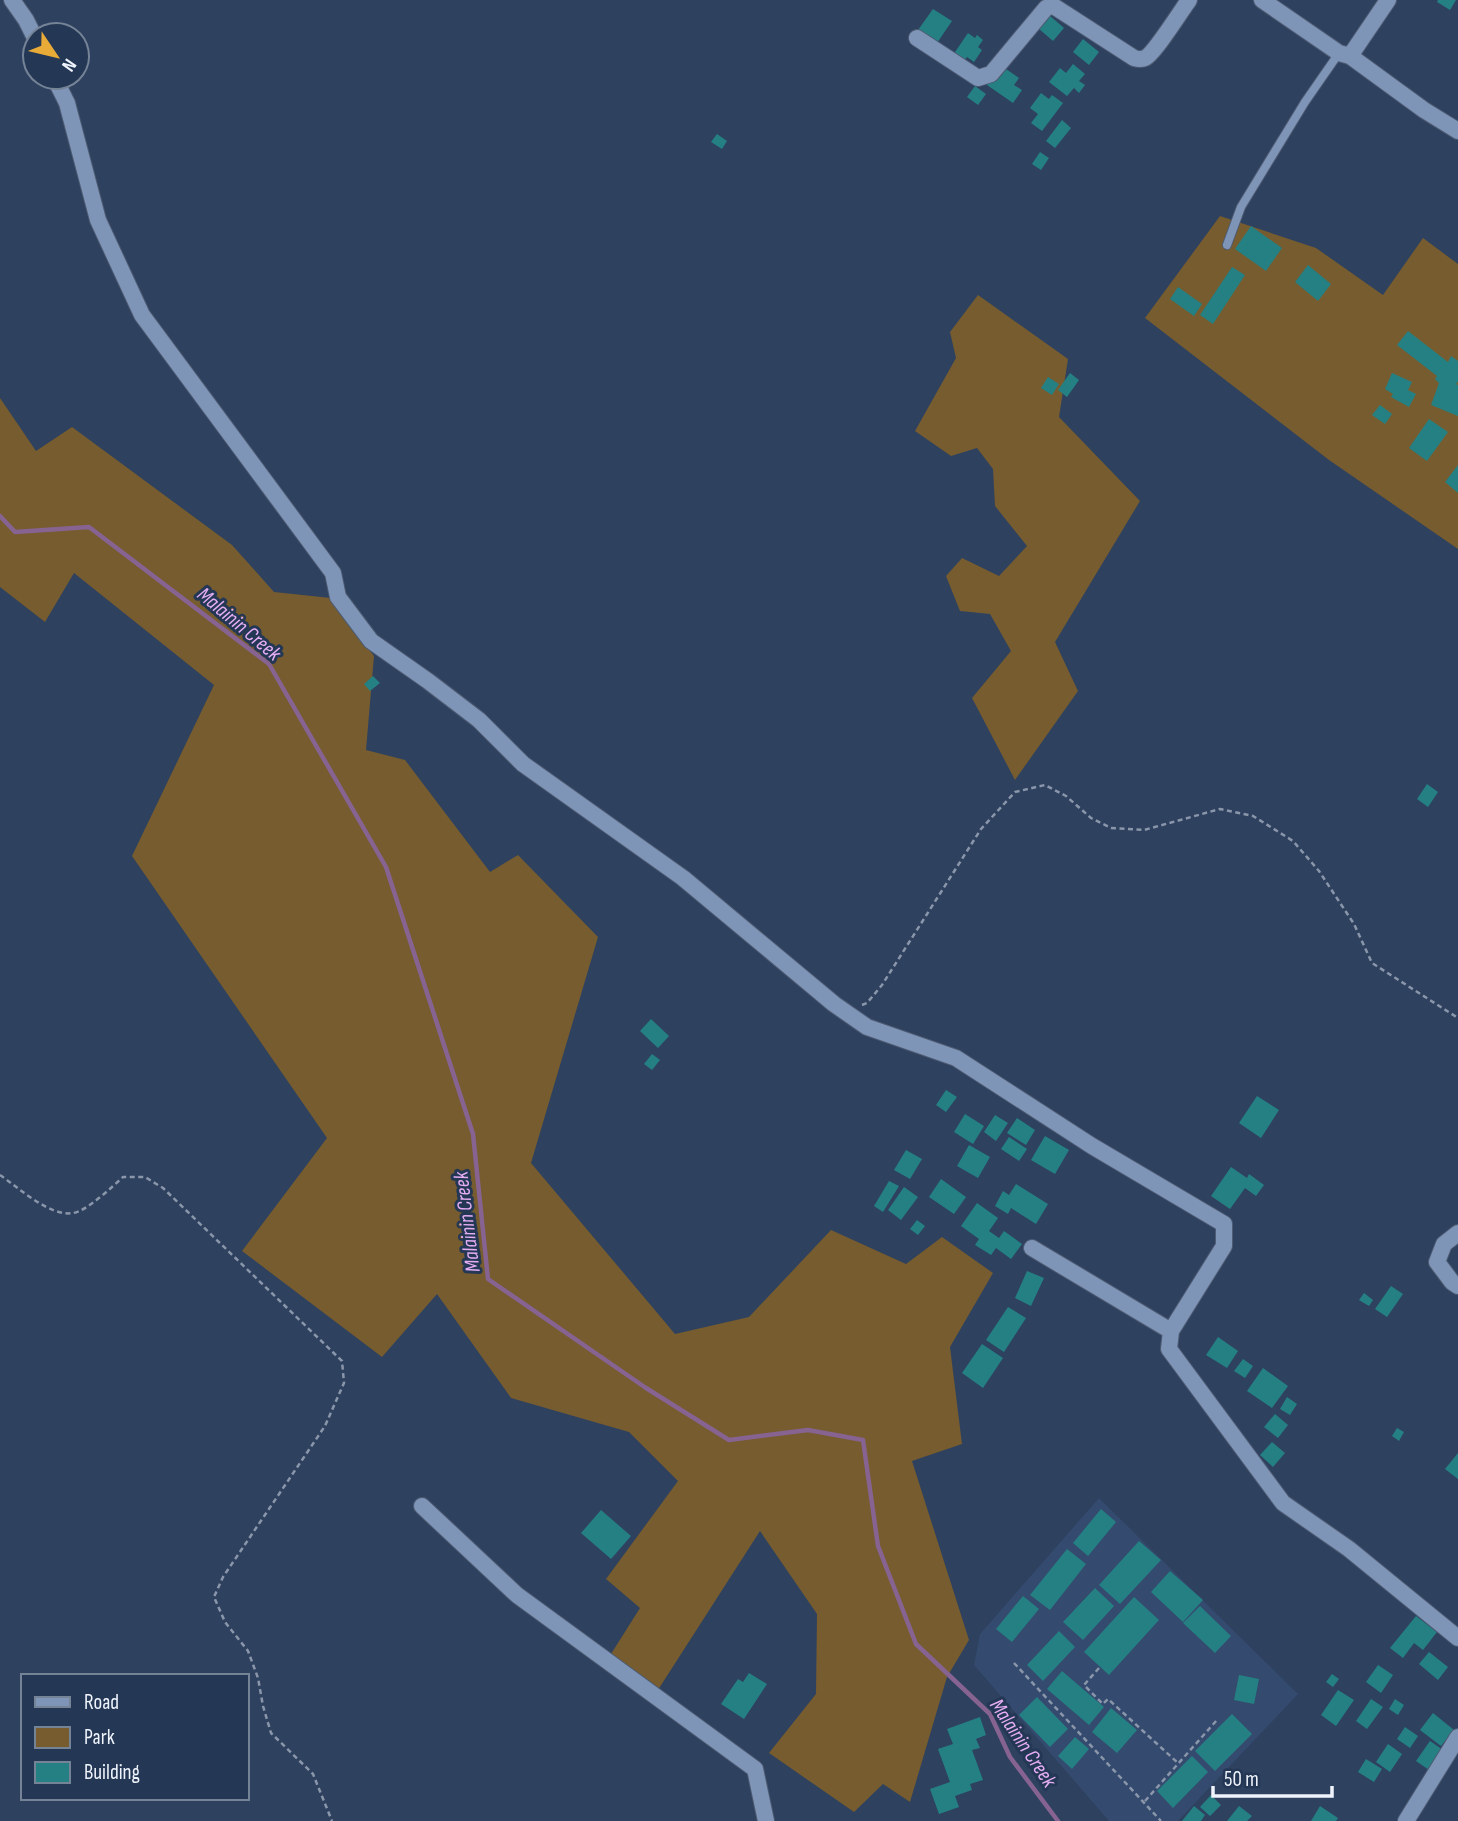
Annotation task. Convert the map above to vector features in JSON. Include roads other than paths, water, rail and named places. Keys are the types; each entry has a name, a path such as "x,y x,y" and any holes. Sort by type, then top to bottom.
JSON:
{"street":[{"path":"12,0 26,21"},
{"path":"917,38 978,78 983,78 991,75 1046,8 1051,6 1141,60 1154,49 1189,0"},
{"path":"1262,0 1458,131"},
{"path":"1344,55 1388,0"},
{"path":"61,91 67,103 98,220 142,315 333,573 338,597 371,641 479,720 523,764 682,878 867,1027 956,1058 1092,1146 1224,1224 1224,1247 1171,1331 1169,1349 1283,1503 1349,1549 1458,1638"},
{"path":"1458,1233 1444,1244 1437,1262 1458,1286"},
{"path":"1032,1248 1171,1331"},
{"path":"422,1506 517,1595 755,1769 766,1821"},
{"path":"1406,1821 1458,1738"}],"lane":[{"path":"1227,245 1241,207 1305,102 1344,55"}],"waterway":[{"name":"Malainin Creek","path":"0,516 15,532 89,527 269,664 386,867 473,1134 488,1279 646,1388 729,1440 808,1430 863,1440 878,1546 916,1644 990,1714 1010,1757 1058,1821"}]}
